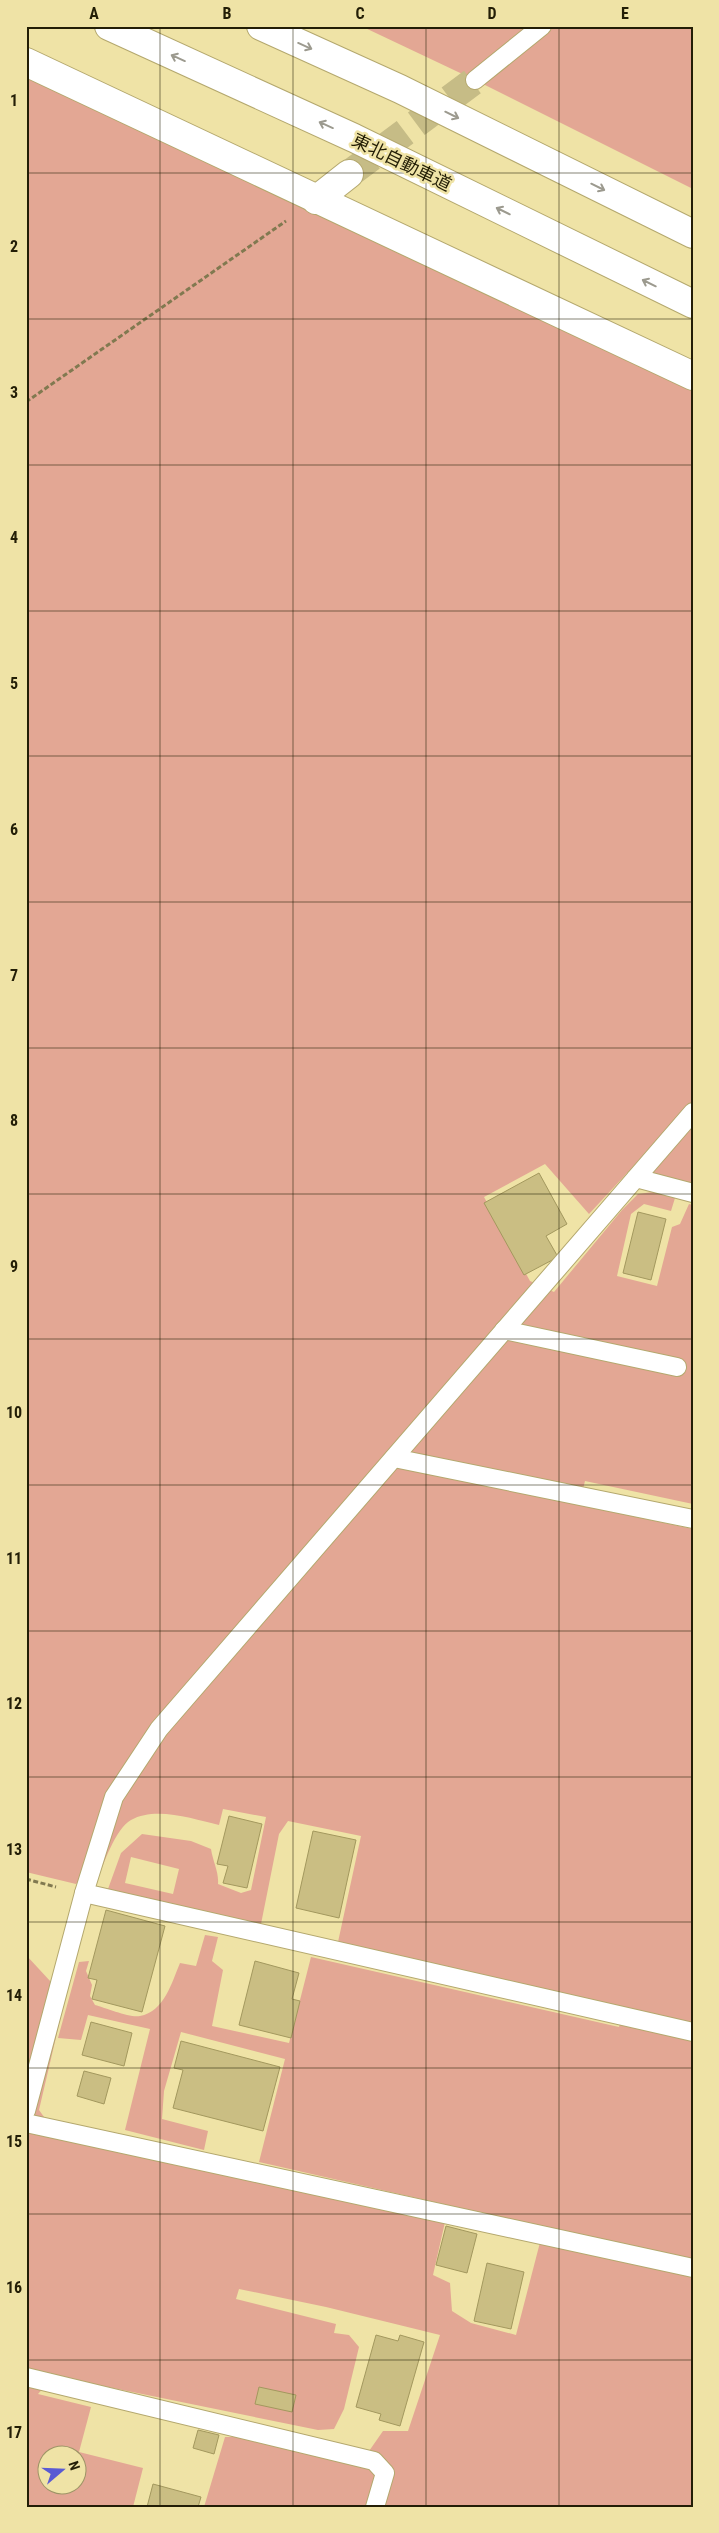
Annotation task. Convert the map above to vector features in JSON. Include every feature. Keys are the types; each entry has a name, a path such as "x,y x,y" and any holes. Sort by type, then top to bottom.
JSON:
{"main road":[{"name":"東北自動車道","path":"109,26 354,138 693,304"},
{"path":"261,26 400,89 693,234"},
{"path":"26,62 693,376"},
{"path":"316,200 349,174"}],"lane":[{"path":"475,80 542,26"},
{"path":"26,2110 84,1893 114,1797 158,1730 693,1112"},
{"path":"636,1178 693,1193"},
{"path":"504,1330 677,1367"},
{"path":"394,1458 693,1519"},
{"path":"84,1893 693,2032"},
{"path":"26,2123 693,2268"},
{"path":"26,2377 374,2461 385,2473 375,2507"}],"path":[{"path":"26,402 316,200"}],"shaded area":[{"path":"361,26 693,26 693,189 475,80"},
{"path":"26,70 693,383 693,1102 589,1214 545,1164 484,1197 530,1281 554,1292 622,1210 638,1194 653,1192 675,1198 671,1211 644,1204 631,1214 617,1276 657,1286 672,1227 680,1224 689,1204 693,1205 693,1504 585,1481 579,1505 693,1529 693,2507 204,2507 225,2437 243,2437 360,2464 383,2431 408,2431 440,2335 326,2307 239,2289 236,2299 336,2324 334,2333 349,2335 359,2347 344,2409 334,2429 318,2430 54,2376 38,2394 91,2407 81,2446 38,2446 38,2496 88,2496 88,2454 143,2468 133,2507 26,2507 26,1955 51,1982 64,2003 39,2110 57,2135 445,2222 433,2275 450,2283 452,2311 471,2323 516,2335 544,2227 259,2162 285,2059 181,2032 164,2091 162,2119 208,2131 204,2150 125,2130 150,2029 88,2015 81,2040 58,2038 79,1962 89,1961 86,1971 92,1985 90,1996 95,2005 124,2014 140,2016 155,2009 161,2002 170,1987 180,1963 196,1966 205,1935 218,1937 212,1961 223,1970 212,2026 289,2043 311,1957 619,2027 622,2016 338,1942 361,1836 288,1821 279,1834 261,1924 108,1889 121,1853 142,1834 191,1841 211,1849 218,1875 218,1884 241,1893 251,1890 266,1817 223,1809 219,1825 175,1815 152,1814 141,1816 131,1820 120,1831 97,1880 80,1880 76,1884 26,1872","holes":["131,1857 179,1869 173,1894 125,1883"]},
{"path":"693,1124 693,1183 657,1175 652,1171"}],"building":[{"path":"539,1173 567,1224 546,1236 558,1257 524,1275 484,1203"},
{"path":"638,1212 666,1219 651,1280 623,1273"},
{"path":"229,1816 262,1824 247,1888 223,1883 228,1866 217,1864"},
{"path":"313,1831 356,1840 339,1918 296,1908"},
{"path":"106,1910 165,1926 142,2012 92,1999 97,1980 88,1978"},
{"path":"255,1961 299,1973 292,1999 300,2001 291,2038 239,2025"},
{"path":"91,2022 132,2033 124,2066 82,2055"},
{"path":"181,2041 280,2067 263,2131 173,2108 183,2070 174,2068"},
{"path":"84,2071 111,2078 104,2104 77,2096"},
{"path":"446,2226 477,2234 467,2273 436,2265"},
{"path":"487,2263 524,2272 511,2329 474,2321"},
{"path":"376,2335 398,2341 400,2335 424,2342 400,2426 379,2420 381,2414 356,2407"},
{"path":"259,2387 296,2395 292,2412 255,2404"},
{"path":"198,2430 219,2435 214,2454 193,2448"},
{"path":"153,2484 201,2497 198,2507 147,2507"}],"tunnel":[{"path":"349,174 475,80"}]}
